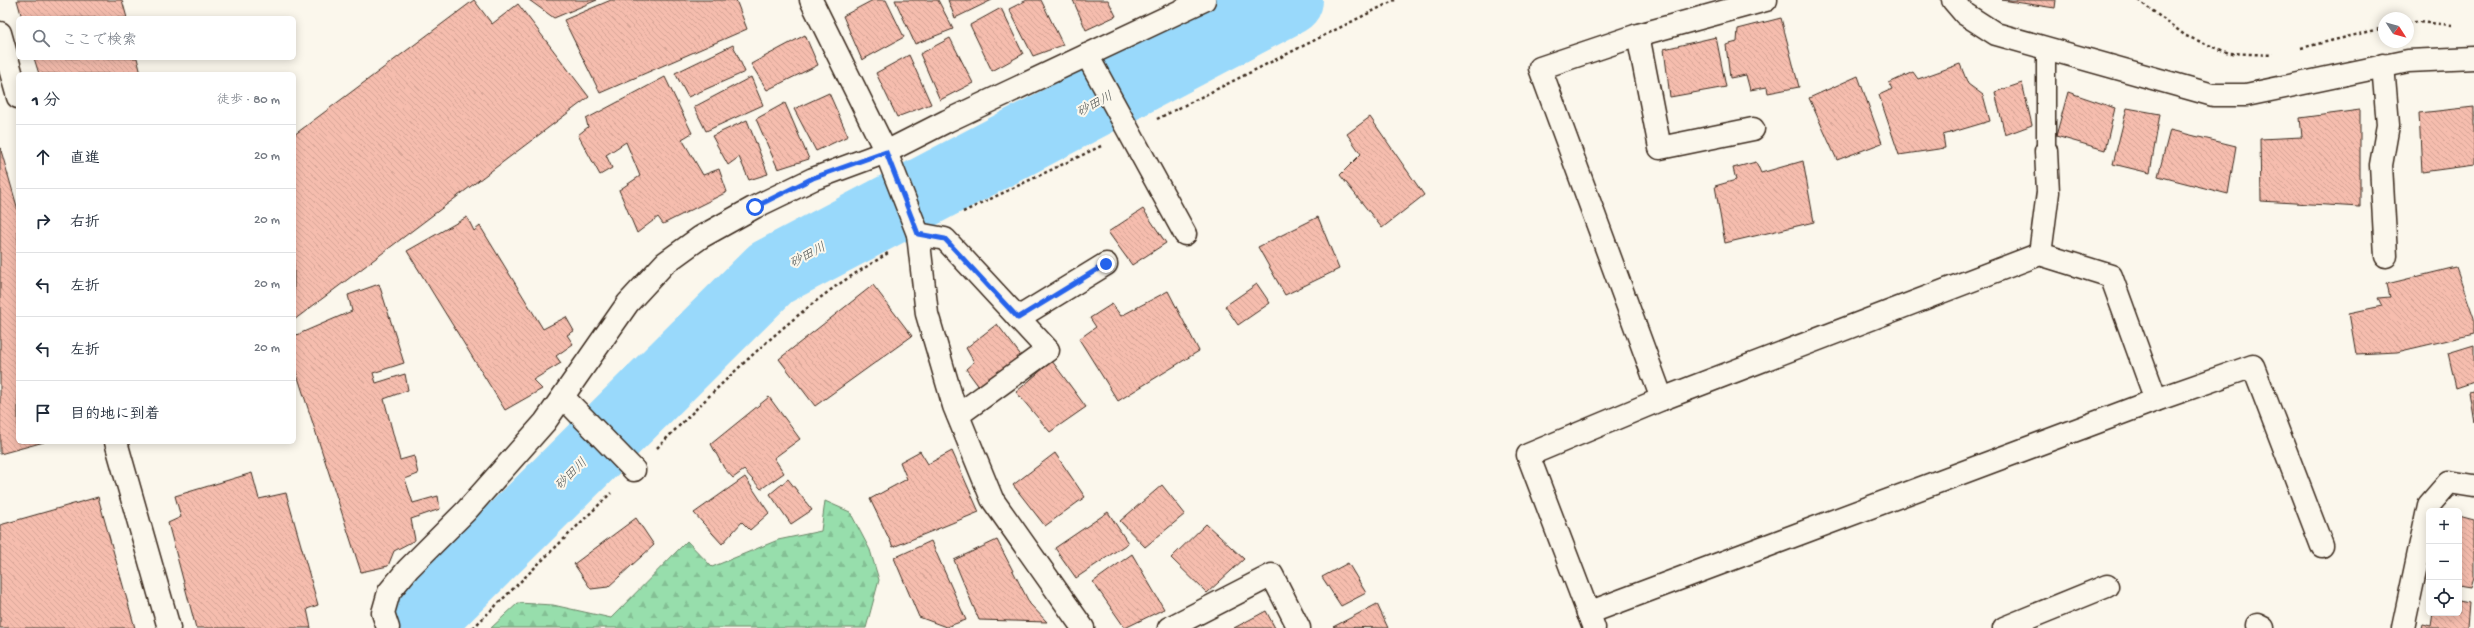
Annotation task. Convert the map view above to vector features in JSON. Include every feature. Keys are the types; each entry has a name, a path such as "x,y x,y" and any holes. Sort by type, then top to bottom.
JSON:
{"street":[{"path":"810,0 886,152 918,234 927,314 958,416 992,499 1083,628"},
{"path":"386,620 389,592 408,568 466,511 545,422 628,303 665,263 701,237 755,207 813,178 886,152 947,121 1204,0"},
{"path":"1662,399 1540,68 1638,35 1766,0"},
{"path":"1953,0 1965,14 1996,34 2213,95 2246,95 2382,65 2408,61 2474,58"},
{"path":"0,33 16,90"},
{"path":"1638,35 1660,148 1753,129"},
{"path":"1087,55 1185,234"},
{"path":"2382,65 2388,125 2381,165 2386,256"},
{"path":"2040,254 2048,192 2046,151"},
{"path":"918,234 945,239 1048,350 958,416"},
{"path":"2156,400 2111,276 2040,254 1662,399 1528,455 1591,620 2156,400 2254,366 2322,546"},
{"path":"1018,318 1106,264"},
{"path":"562,397 583,416 634,470"},
{"path":"117,444 169,628"},
{"path":"2403,628 2429,505 2449,482 2474,486"},
{"path":"1169,628 1272,575 1299,628"},
{"path":"2004,628 2107,586"}],"lane":[{"path":"2046,49 2046,151"}],"path":[{"path":"2138,0 2186,36 2229,53 2278,55"},
{"path":"2414,22 2456,26"},
{"path":"2299,49 2378,29"}],"green space":[{"path":"825,501 850,512 870,550 879,580 866,628 491,628 518,603 553,605 611,618 687,541 712,567 778,540 821,531"}],"building":[{"path":"17,0 122,0 126,16 21,16"},
{"path":"474,0 492,24 518,4 589,97 296,318 296,134"},
{"path":"529,0 597,0 554,18"},
{"path":"611,0 736,0 747,29 600,93 564,20"},
{"path":"873,0 886,0 904,37 862,60 843,16"},
{"path":"895,0 938,0 953,29 915,44"},
{"path":"948,0 992,0 955,18"},
{"path":"1027,0 1041,0 1063,45 1033,56 1009,9"},
{"path":"1073,0 1108,0 1116,16 1086,30"},
{"path":"2002,0 2056,0 2055,8"},
{"path":"1001,8 1023,54 992,71 970,25"},
{"path":"1781,18 1799,87 1768,93 1767,87 1750,90 1746,75 1730,78 1726,45 1737,42 1738,29"},
{"path":"805,35 818,65 767,90 751,64"},
{"path":"1716,37 1726,87 1670,97 1664,49"},
{"path":"950,38 973,83 940,100 920,54"},
{"path":"733,45 745,72 688,97 675,73"},
{"path":"909,55 931,104 897,117 876,73"},
{"path":"35,60 138,60 140,72 38,72"},
{"path":"1960,64 1968,84 1983,95 1990,121 1943,135 1945,148 1899,155 1879,95 1892,89 1889,83 1913,72 1918,79"},
{"path":"1858,76 1882,143 1837,160 1809,98"},
{"path":"665,77 692,133 682,139 703,175 719,169 727,192 663,224 658,217 637,233 619,190 640,176 626,142 606,155 612,168 600,175 578,135 588,127 586,119"},
{"path":"751,77 763,105 706,131 694,107"},
{"path":"2022,83 2032,125 2005,135 1995,92"},
{"path":"2068,92 2115,108 2105,150 2056,136"},
{"path":"829,93 848,136 816,151 794,109"},
{"path":"785,103 809,159 778,169 756,119"},
{"path":"2474,107 2474,165 2422,172 2419,113"},
{"path":"2127,108 2160,114 2150,173 2113,164"},
{"path":"2360,110 2360,207 2261,201 2260,139 2302,137 2300,118"},
{"path":"1370,117 1424,195 1382,228 1340,175 1361,154 1347,134"},
{"path":"747,120 768,174 749,180 739,157 728,165 712,136"},
{"path":"2170,130 2236,146 2228,194 2158,176"},
{"path":"0,147 16,203 16,444 37,444 0,454"},
{"path":"1803,161 1814,222 1725,243 1715,186 1736,180 1733,168 1756,162 1761,173"},
{"path":"1143,209 1166,243 1132,265 1108,232"},
{"path":"467,217 474,231 480,226 543,329 566,317 574,331 567,335 573,344 556,356 561,363 533,380 542,389 505,410 407,251"},
{"path":"1318,217 1339,269 1285,295 1258,247"},
{"path":"2456,267 2474,318 2474,334 2397,352 2356,354 2349,313 2382,306 2378,298 2390,297 2387,284"},
{"path":"379,284 404,363 373,373 376,383 405,374 408,390 384,399 400,460 414,456 418,474 405,479 413,503 438,496 440,509 411,519 415,540 394,551 388,566 361,572 296,371 296,335 352,311 348,295"},
{"path":"1257,284 1270,303 1238,325 1225,306"},
{"path":"873,285 912,336 815,406 779,359"},
{"path":"1168,291 1199,351 1118,401 1079,339 1096,327 1090,318 1112,304 1121,316"},
{"path":"997,324 1023,358 982,391 966,369 974,362 966,348"},
{"path":"2474,345 2474,382 2456,388 2448,353"},
{"path":"1052,361 1086,407 1050,432 1016,392"},
{"path":"2474,391 2474,422 2469,392"},
{"path":"769,397 800,439 774,458 784,473 761,489 744,470 733,478 724,468 711,444"},
{"path":"920,451 928,464 952,451 979,512 893,547 870,499 907,479 900,462"},
{"path":"1055,453 1085,497 1045,526 1013,485"},
{"path":"252,473 259,499 286,493 318,605 307,609 311,628 196,628 168,523 181,517 175,496"},
{"path":"745,477 769,513 750,530 742,522 722,544 694,513"},
{"path":"788,479 812,510 791,524 770,494"},
{"path":"1162,485 1185,514 1145,547 1120,521"},
{"path":"98,497 135,628 0,628 0,525"},
{"path":"1108,512 1128,543 1076,578 1055,548"},
{"path":"2462,516 2474,519 2474,577 2471,587 2462,586"},
{"path":"636,518 654,545 608,587 591,589 574,564"},
{"path":"1206,524 1244,559 1207,593 1171,558"},
{"path":"997,540 1030,604 1047,622 979,620 954,560"},
{"path":"931,541 966,620 946,627 919,617 894,558"},
{"path":"1132,554 1164,609 1125,628 1093,582"},
{"path":"1348,563 1366,593 1341,606 1322,577"},
{"path":"2462,602 2469,603 2467,628 2421,628 2422,624 2431,626 2433,616 2462,616"},
{"path":"1377,604 1388,628 1333,627"},
{"path":"1266,611 1275,628 1234,628"}],"waterway":[{"name":"砂田川","path":"414,628 771,273 1288,0"}],"route":[{"path":"755,207 813,178 886,152 918,234 945,239 1018,318 1106,264"}]}
